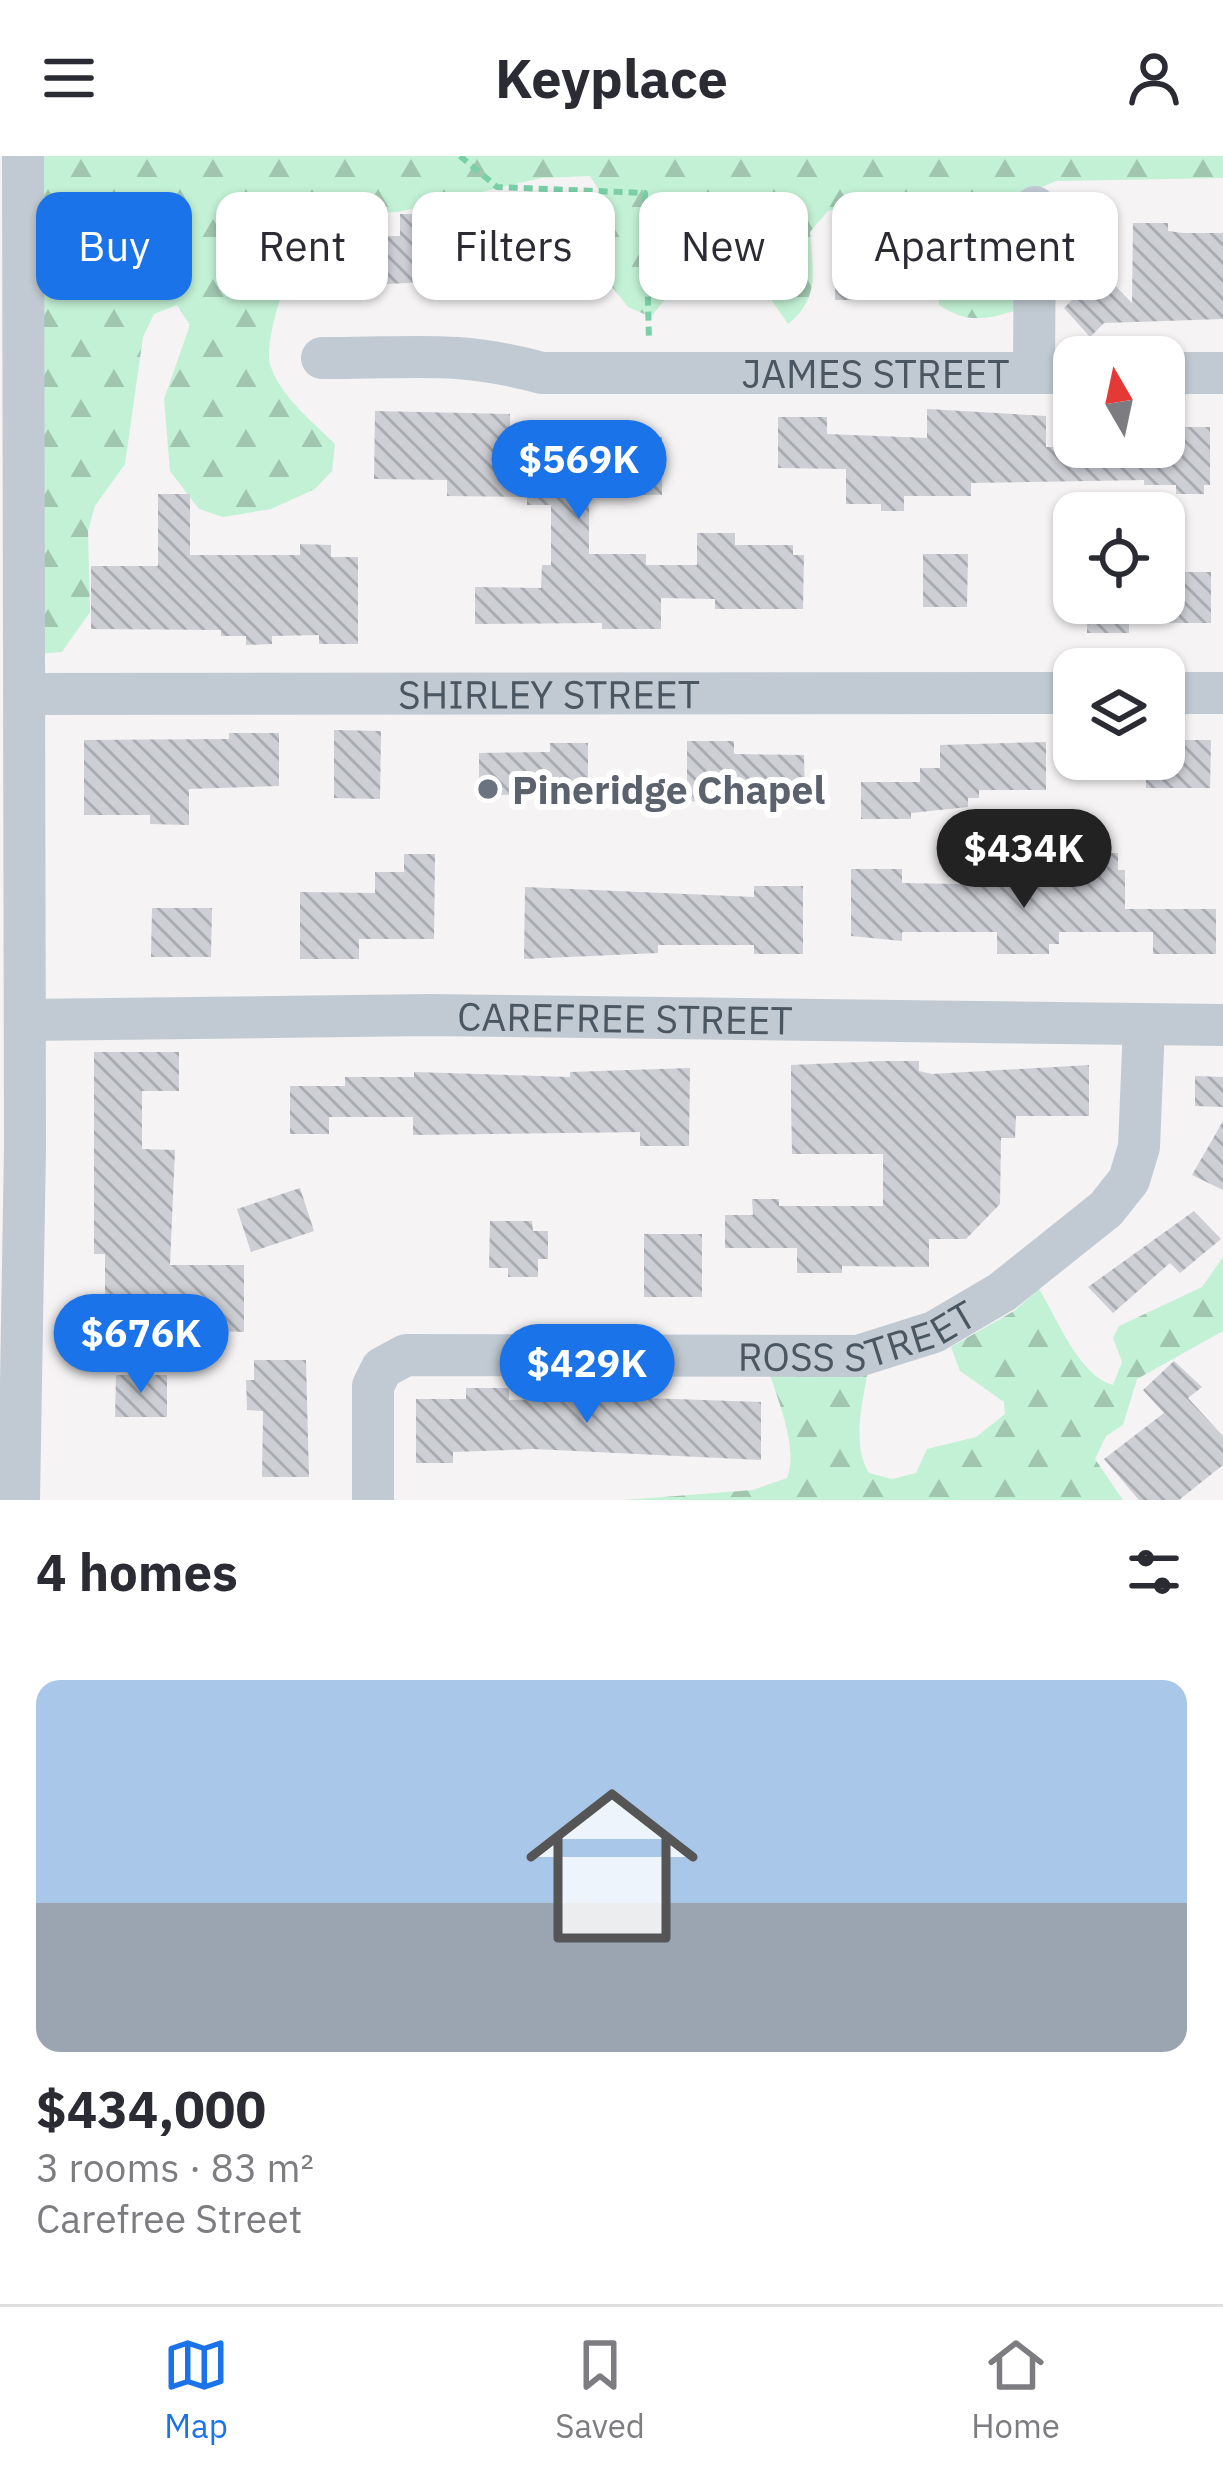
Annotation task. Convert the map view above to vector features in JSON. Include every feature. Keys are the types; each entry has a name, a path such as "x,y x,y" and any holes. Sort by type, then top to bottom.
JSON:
{"street":[{"path":"19,1500 12,1148 25,1020 12,811 24,694 12,488 23,156"},
{"path":"1046,300 1053,365"},
{"name":"JAMES STREET","path":"322,358 421,352 483,357 542,374 1053,374"},
{"path":"1185,373 1223,373"},
{"name":"SHIRLEY STREET","path":"24,694 1053,693"},
{"path":"1185,693 1223,693"},
{"name":"CAREFREE STREET","path":"25,1020 429,1015 1223,1025"},
{"name":"ROSS STREET","path":"373,1500 373,1386 382,1368 406,1355 858,1356 934,1332 1002,1292 1106,1210 1129,1180 1139,1147 1144,1025"}],"path":[{"path":"460,156 497,187 646,193 649,374"}],"green space":[{"path":"36,156 1223,156 1223,178 1056,181 1033,192 832,192 832,210 810,232 813,271 808,298 808,192 639,192 639,300 665,300 651,317 628,307 615,290 615,192 600,192 590,176 541,178 482,192 412,192 412,209 398,212 388,212 388,192 216,192 216,300 280,300 272,328 270,364 298,407 335,444 332,471 315,489 271,509 223,517 199,509 170,471 164,399 190,325 177,305 154,314 143,337 125,464 95,506 88,531 90,612 62,652 36,654 36,300 192,300 192,192 36,192"},
{"path":"771,300 807,300 798,314 788,324"},
{"path":"938,300 1030,300 1030,306 983,318 962,316 939,305"},
{"path":"1223,1257 1223,1331 1137,1379 1123,1425 1106,1436 1095,1459 1123,1500 625,1500 753,1490 787,1478 789,1438 768,1368 868,1369 860,1422 861,1449 869,1473 892,1479 916,1473 927,1449 976,1437 1005,1414 1004,1402 960,1371 951,1347 1014,1311 1039,1289 1079,1358 1113,1385 1122,1362 1113,1338 1119,1326 1202,1287"}],"building":[{"path":"400,214 412,214 412,283 388,284 388,236 400,236"},
{"path":"1133,223 1168,223 1168,231 1183,233 1223,233 1223,319 1104,323 1089,336 1064,308 1072,300 1118,300 1118,288 1132,303"},
{"path":"927,409 1046,416 1046,447 1053,447 1053,468 1185,468 1185,427 1210,427 1210,485 1204,485 1204,494 1185,494 1176,492 1176,485 1144,485 1144,480 971,483 971,496 904,496 904,511 881,511 881,504 846,504 846,469 778,468 778,417 827,417 827,434 927,438"},
{"path":"375,411 510,414 510,438 662,437 662,495 589,494 589,554 646,554 646,565 697,565 697,533 735,533 735,545 793,545 793,555 804,555 803,609 715,609 715,599 661,598 661,629 602,629 602,623 475,624 475,587 541,588 542,565 551,565 551,505 527,505 527,497 447,496 447,480 374,479"},
{"path":"158,494 190,494 190,555 300,555 300,544 331,545 331,557 358,557 358,644 319,644 319,635 272,636 272,644 246,645 246,636 221,636 221,630 91,629 91,566 158,566"},
{"path":"923,554 968,554 967,607 923,607"},
{"path":"1185,572 1211,572 1211,623 1185,623"},
{"path":"1087,624 1129,624 1129,633 1087,633"},
{"path":"334,730 381,731 380,799 334,798"},
{"path":"229,733 279,733 279,786 189,789 189,825 150,824 150,815 84,815 84,740 229,739"},
{"path":"1185,740 1211,740 1210,788 1146,788 1146,780 1185,780"},
{"path":"687,741 734,741 734,754 804,755 805,807 687,801"},
{"path":"1046,742 1046,790 979,790 979,798 968,798 968,807 911,813 911,819 861,819 861,782 920,782 920,768 940,768 940,745"},
{"path":"550,743 588,743 588,794 479,795 479,753 550,752"},
{"path":"1085,853 1118,853 1118,870 1125,870 1125,909 1216,909 1216,954 1153,954 1153,932 1059,932 1059,944 1049,944 1049,954 997,954 997,932 902,932 902,941 851,936 851,869 902,869 902,883 1072,886 1072,870 1085,870"},
{"path":"404,854 435,854 434,939 359,939 359,959 300,959 300,892 375,893 375,872 404,872"},
{"path":"754,886 803,886 803,954 754,954 754,945 658,945 658,953 524,959 525,887 754,897"},
{"path":"152,908 212,908 211,957 151,957"},
{"path":"94,1052 179,1052 179,1091 142,1091 142,1149 175,1150 170,1265 244,1265 244,1332 105,1328 105,1254 94,1254"},
{"path":"919,1061 919,1071 932,1074 1089,1065 1089,1116 1016,1116 1015,1138 1001,1138 1000,1204 966,1239 929,1239 929,1267 842,1266 842,1273 797,1273 797,1248 725,1248 725,1215 753,1215 752,1199 779,1199 779,1206 883,1206 883,1154 792,1154 791,1100 791,1065"},
{"path":"690,1068 689,1146 640,1146 640,1132 413,1135 413,1117 329,1117 329,1134 290,1134 290,1086 345,1086 345,1077 414,1077 414,1072 570,1077 570,1072"},
{"path":"1195,1076 1223,1077 1223,1107 1195,1106"},
{"path":"1223,1121 1223,1190 1192,1175"},
{"path":"300,1188 314,1231 251,1252 237,1209"},
{"path":"1194,1211 1221,1239 1180,1273 1170,1263 1113,1313 1088,1287"},
{"path":"490,1221 532,1221 533,1231 548,1231 548,1259 538,1259 538,1277 508,1277 508,1268 489,1268"},
{"path":"644,1234 702,1234 702,1297 644,1297"},
{"path":"254,1360 306,1360 309,1477 262,1477 263,1411 247,1410 246,1380 254,1380"},
{"path":"1174,1361 1202,1387 1188,1398 1223,1436 1223,1465 1179,1500 1139,1500 1104,1459 1164,1413 1143,1390"},
{"path":"116,1375 167,1375 167,1417 115,1417"},
{"path":"466,1388 509,1388 509,1400 617,1397 761,1402 761,1460 534,1449 453,1452 453,1463 416,1463 416,1399 466,1399"}],"place":[{"name":"Pineridge Chapel","path":"488,789"}]}
